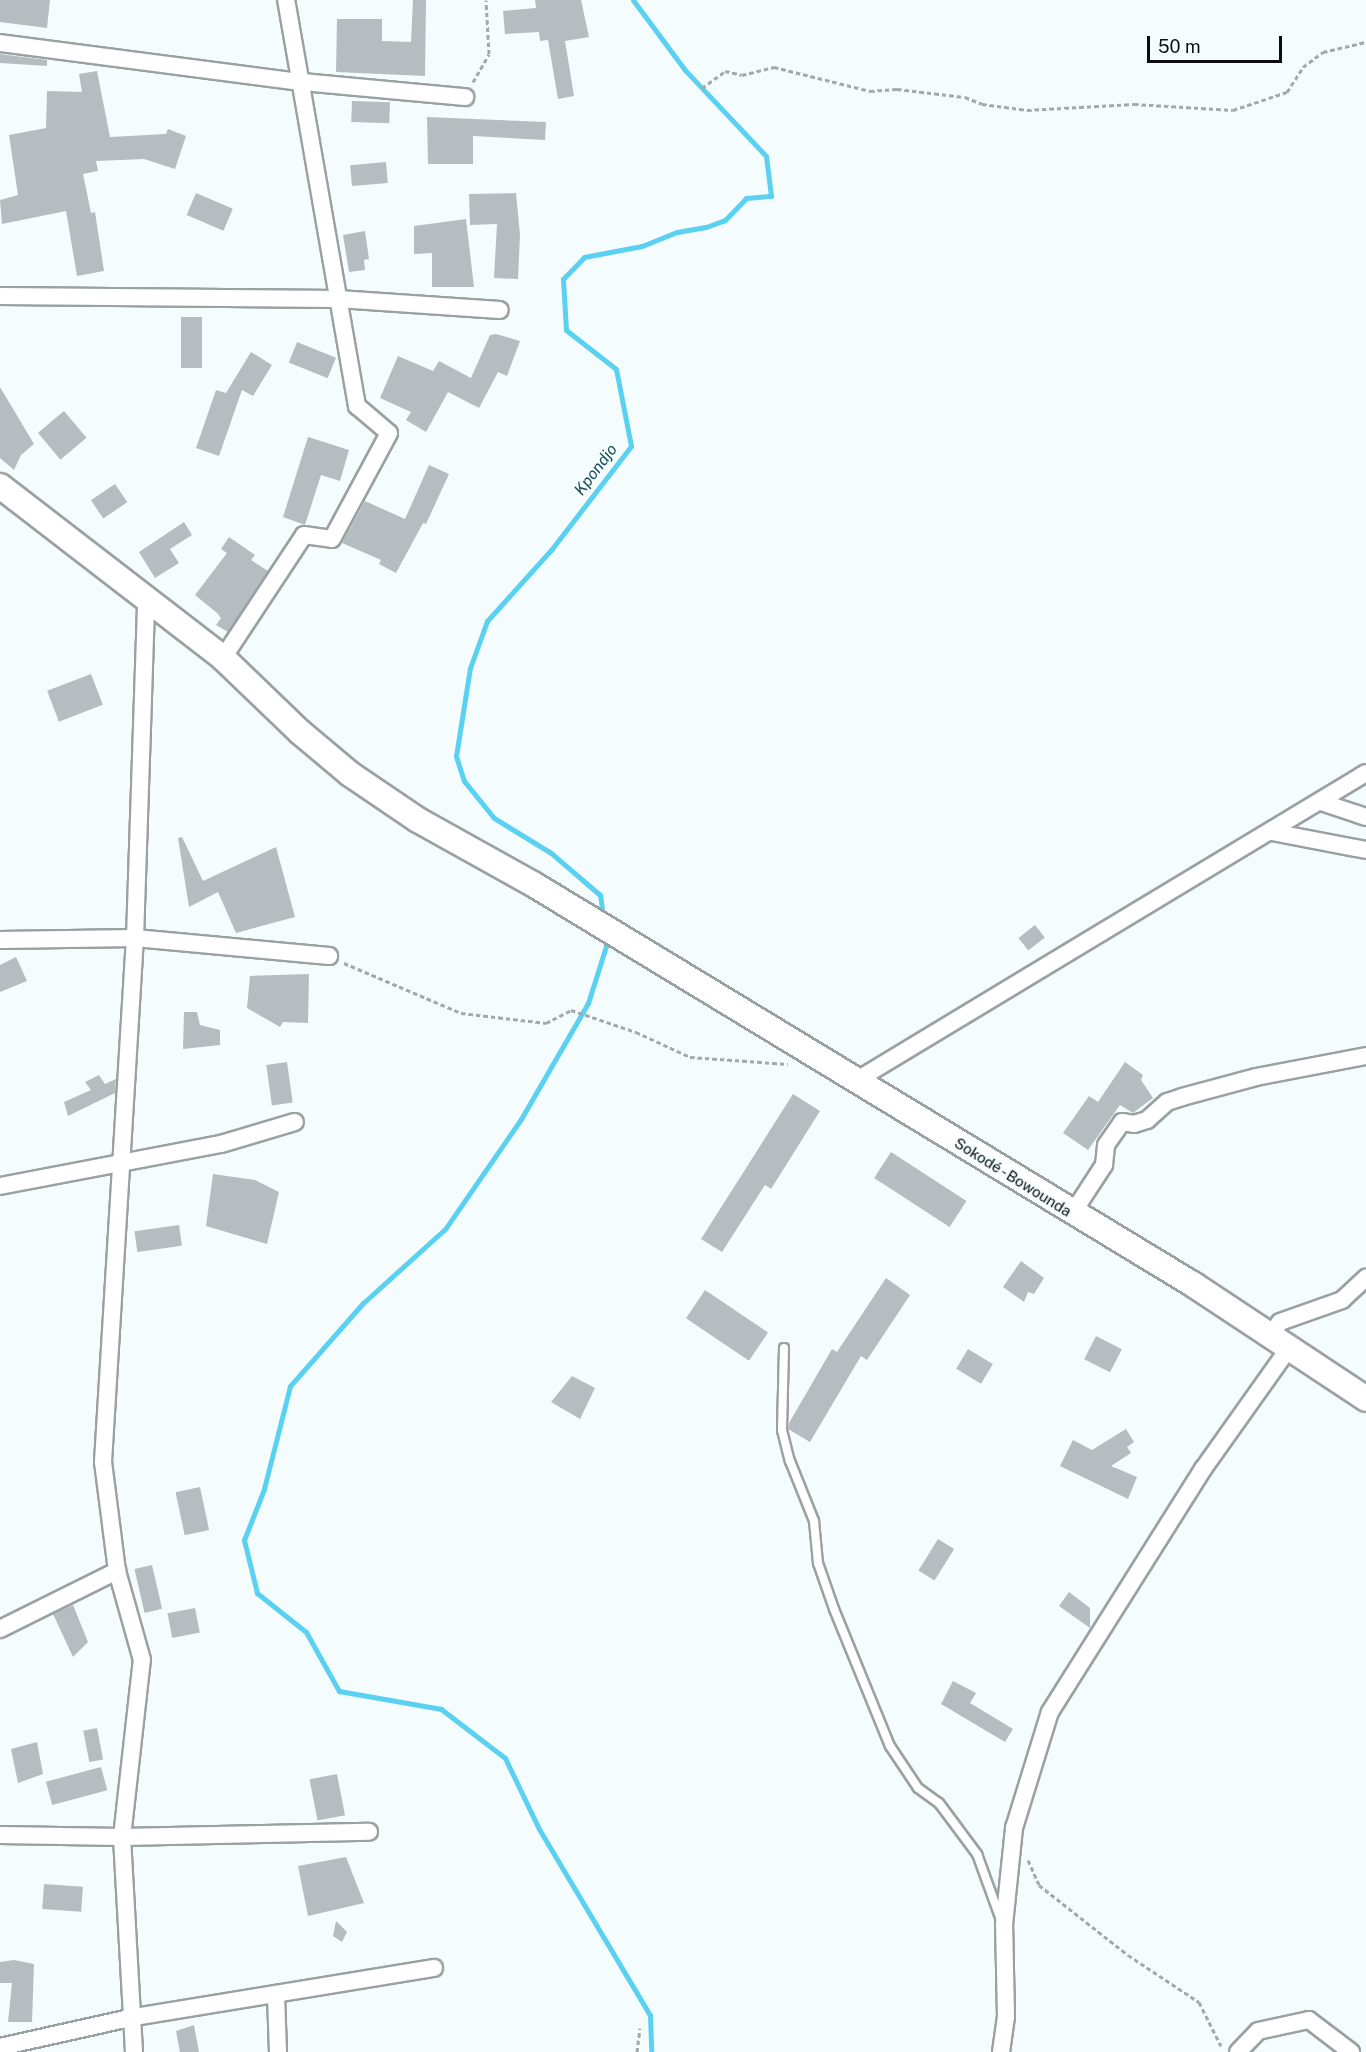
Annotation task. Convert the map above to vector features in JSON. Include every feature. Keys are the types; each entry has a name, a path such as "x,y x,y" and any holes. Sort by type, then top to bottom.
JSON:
{"main road":[{"name":"Sokodé - Bowounda","path":"0,486 223,658 300,732 350,774 418,820 533,884 857,1080 1072,1214 1194,1285 1366,1399"}],"street":[{"path":"223,658 304,535 332,539 389,433 357,406 286,0"},
{"path":"0,43 302,82 465,97"},
{"path":"0,296 338,299 500,310"},
{"path":"134,2052 134,2018 122,1837 142,1660 117,1571 103,1462 135,938 146,598"},
{"path":"857,1080 1272,832 1366,772"},
{"path":"1321,802 1366,817"},
{"path":"1272,832 1366,850"},
{"path":"0,940 135,938 329,956"},
{"path":"1072,1214 1104,1165 1106,1145 1122,1122 1134,1124 1147,1120 1167,1102 1235,1083 1366,1056"},
{"path":"0,1186 120,1161 221,1144 295,1122"},
{"path":"1001,2052 1006,2017 1004,1926 1014,1828 1050,1712 1280,1342 1280,1322 1342,1300 1366,1278"},
{"path":"0,1629 117,1571"},
{"path":"0,1835 122,1837 369,1832"},
{"path":"0,2047 134,2018 434,1968"},
{"path":"276,1995 278,2052"},
{"path":"1238,2052 1258,2031 1309,2020 1351,2052"}],"lane":[{"path":"784,1348 782,1430 789,1461 814,1521 818,1563 834,1609 890,1746 918,1788 939,1803 976,1854 1004,1926"}],"path":[{"path":"465,97 489,54 486,0"},
{"path":"702,88 725,71 742,75 774,66 870,91 897,89 965,97 982,104 1027,110 1134,104 1233,110 1287,92 1303,68 1323,52 1366,42"},
{"path":"329,956 461,1013 546,1023 571,1010 636,1032 690,1057 798,1064"},
{"path":"1014,1828 1039,1885 1128,1955 1199,2002 1224,2052"},
{"path":"637,2052 640,2028"}],"building":[{"path":"0,0 50,0 47,28 0,22"},
{"path":"413,0 426,0 425,76 336,72 337,19 382,19 382,41 411,42"},
{"path":"535,0 581,0 589,37 565,41 574,96 558,99 548,40 540,41 539,32 505,34 503,11 536,8"},
{"path":"0,54 47,60 47,66 0,63"},
{"path":"97,71 110,137 166,134 168,129 186,136 175,169 144,159 96,161 98,171 83,174 91,213 95,212 104,271 77,276 66,211 2,224 0,200 18,195 9,135 46,128 47,91 82,92 79,74"},
{"path":"352,101 390,102 389,123 351,122"},
{"path":"427,117 546,122 545,140 473,136 473,164 428,164"},
{"path":"386,162 388,183 352,186 350,165"},
{"path":"196,193 233,209 223,231 187,215"},
{"path":"516,193 520,235 518,279 494,278 497,224 470,225 469,194"},
{"path":"466,219 474,287 432,287 432,253 414,254 414,226"},
{"path":"365,231 369,259 364,260 365,270 349,272 343,235"},
{"path":"181,317 202,317 202,368 181,368"},
{"path":"496,334 520,341 507,376 498,372 479,408 448,392 426,432 406,420 411,412 380,398 398,356 433,371 439,361 471,378 490,335"},
{"path":"297,342 336,358 328,378 289,362"},
{"path":"251,352 272,365 253,396 242,390 219,456 196,448 216,390 226,393"},
{"path":"0,387 34,444 21,455 14,470 0,458"},
{"path":"64,411 86,438 60,460 38,433"},
{"path":"308,437 349,450 340,481 321,475 305,525 283,517"},
{"path":"429,465 449,474 426,524 423,523 396,573 379,564 381,560 342,543 365,501 405,519"},
{"path":"115,484 127,502 103,518 91,500"},
{"path":"184,522 192,535 170,549 179,563 155,578 139,552"},
{"path":"229,537 255,555 251,560 268,571 228,632 216,625 221,618 217,613 195,595 227,553 221,549"},
{"path":"91,674 103,705 59,722 47,691"},
{"path":"182,837 203,881 276,847 295,917 236,933 218,892 189,907 178,838"},
{"path":"1035,925 1045,938 1028,951 1018,938"},
{"path":"16,957 27,981 0,992 0,965"},
{"path":"309,974 308,1023 283,1022 280,1027 247,1008 250,976"},
{"path":"184,1012 197,1012 200,1025 220,1030 220,1045 183,1049"},
{"path":"287,1062 293,1103 272,1106 266,1065"},
{"path":"1125,1062 1143,1075 1141,1080 1153,1098 1133,1113 1120,1105 1088,1150 1063,1133 1089,1096 1098,1102"},
{"path":"99,1075 105,1084 116,1079 115,1093 68,1116 64,1102 91,1090 85,1082"},
{"path":"793,1094 820,1111 771,1189 765,1185 722,1252 701,1239"},
{"path":"891,1152 966,1201 950,1227 874,1178"},
{"path":"213,1174 255,1180 279,1192 267,1244 206,1226"},
{"path":"179,1225 182,1246 137,1252 134,1231"},
{"path":"1021,1261 1044,1278 1034,1294 1028,1292 1024,1302 1003,1287"},
{"path":"886,1278 910,1295 867,1360 861,1356 810,1442 788,1429 789,1423 832,1349 837,1352"},
{"path":"705,1290 768,1332 749,1361 686,1318"},
{"path":"1096,1336 1122,1349 1110,1372 1084,1359"},
{"path":"968,1349 993,1364 981,1384 956,1369"},
{"path":"572,1376 595,1388 580,1419 551,1402"},
{"path":"1126,1429 1134,1442 1127,1447 1131,1453 1111,1466 1137,1477 1128,1499 1060,1466 1073,1440 1092,1450"},
{"path":"200,1487 209,1530 185,1535 176,1492"},
{"path":"938,1539 954,1549 935,1580 918,1570"},
{"path":"152,1565 162,1609 145,1613 134,1569"},
{"path":"1069,1592 1090,1608 1090,1628 1059,1606"},
{"path":"73,1605 88,1642 73,1657 53,1614"},
{"path":"195,1608 200,1633 172,1638 168,1613"},
{"path":"953,1681 976,1693 970,1703 1013,1729 1005,1742 941,1704"},
{"path":"97,1728 103,1759 89,1762 83,1731"},
{"path":"37,1742 43,1774 18,1783 11,1749"},
{"path":"101,1767 107,1790 52,1805 46,1782"},
{"path":"337,1774 345,1815 318,1821 310,1779"},
{"path":"346,1857 364,1903 308,1916 298,1866"},
{"path":"44,1884 83,1887 81,1912 42,1909"},
{"path":"336,1921 347,1932 342,1942 333,1936"},
{"path":"14,1960 34,1964 32,2022 8,2022 12,1983 0,1983 0,1962"},
{"path":"194,2025 199,2052 180,2052 176,2031"}],"waterway":[{"name":"Kpondjo","path":"603,918 600,895 551,853 494,818 464,781 456,756 470,668 487,621 551,550 631,446 616,369 566,330 563,279 584,257 642,246 677,232 706,227 725,220 746,198 771,196 766,156 685,70 633,0"},
{"path":"605,936 606,946 588,1003 521,1119 445,1229 363,1303 290,1386 264,1489 244,1540 257,1593 306,1632 339,1691 441,1709 505,1758 539,1829 650,2015 651,2052"}]}
